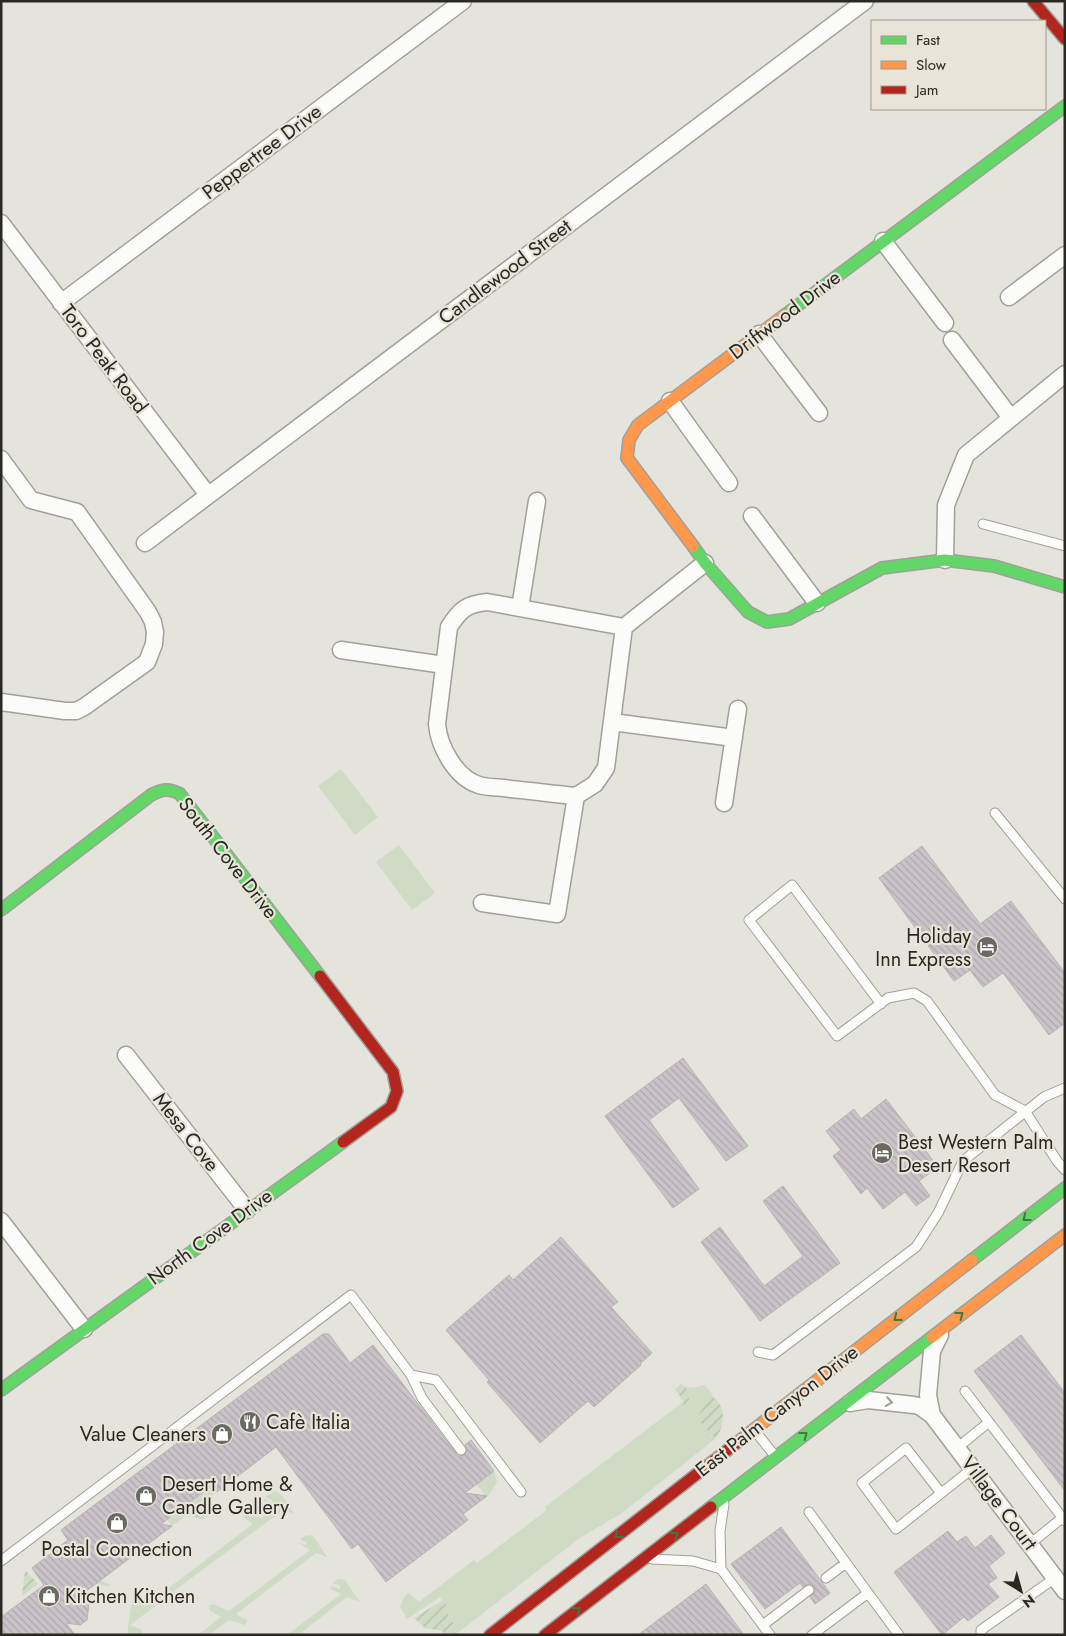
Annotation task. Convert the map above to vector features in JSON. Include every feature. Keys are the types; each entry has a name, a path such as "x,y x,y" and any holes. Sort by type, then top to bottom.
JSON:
{"street":[{"name":"Peppertree Drive","path":"61,303 463,1"},
{"name":"Candlewood Street","path":"145,543 865,1"},
{"path":"1033,1 1065,39"},
{"name":"Driftwood Drive","path":"817,603 789,619 767,622 748,612 705,563 627,458 630,440 638,425 1065,106"},
{"name":"Toro Peak Road","path":"1,223 208,495"},
{"path":"883,241 945,323"},
{"path":"1009,297 1065,255"},
{"path":"759,334 819,413"},
{"path":"952,340 1011,418"},
{"path":"946,560 946,505 966,455 1065,374"},
{"path":"670,401 729,483"},
{"path":"1,459 31,500 77,512 148,612 153,622 154,644 147,662 76,711 1,702"},
{"path":"520,608 537,501"},
{"path":"752,516 817,603 882,568 946,560 994,566 1065,587"},
{"path":"624,627 487,602 475,603 465,608 457,614 449,627 437,724 438,736 445,753 462,774 478,785 576,796 595,784 606,768 624,627 705,563"},
{"path":"341,650 444,666"},
{"path":"724,803 738,709"},
{"path":"612,722 734,738"},
{"name":"South Cove Drive","path":"1,910 152,795 164,788 172,789 180,794 393,1072"},
{"path":"482,903 557,914 576,796"},
{"name":"Mesa Cove","path":"126,1055 247,1210"},
{"name":"North Cove Drive","path":"1,1390 391,1107 397,1091 393,1072"},
{"name":"East Palm Canyon Drive","path":"490,1635 1065,1188"},
{"path":"1,1221 84,1329"},
{"name":"East Palm Canyon Drive","path":"545,1635 1065,1235"},
{"name":"Village Court","path":"932,1415 928,1395 932,1351 944,1327"},
{"name":"Village Court","path":"844,1405 868,1400 880,1401 918,1406 932,1415 1060,1584"}],"lane":[{"path":"983,524 1065,546"},
{"path":"995,813 1065,899"},
{"path":"881,1004 792,885 749,920 838,1036 881,1004 888,998 914,993 927,1000 995,1095 1025,1112 1056,1160 1065,1170"},
{"path":"758,1352 773,1355 916,1247 938,1212 963,1160 1044,1097 1065,1088"},
{"path":"1,1561 351,1296 411,1375 422,1398 461,1450"},
{"path":"411,1375 436,1380 521,1492"},
{"path":"965,1391 1064,1520 1030,1544"},
{"path":"958,1448 989,1422"},
{"path":"753,1429 776,1457"},
{"path":"941,1493 906,1448 862,1483 896,1529 973,1468"},
{"path":"726,1496 720,1531 721,1569 770,1635"},
{"path":"810,1512 898,1634"},
{"path":"644,1559 693,1561 721,1569"},
{"path":"826,1578 846,1563"},
{"path":"981,1635 981,1630 1060,1584"},
{"path":"763,1625 809,1590"},
{"path":"812,1635 868,1593"}],"green space":[{"path":"341,769 378,817 355,835 318,786"},
{"path":"399,845 435,893 412,910 376,862"},
{"path":"681,1384 686,1387 690,1404 682,1410 683,1402 675,1389"},
{"path":"705,1385 717,1401 714,1398 711,1436 715,1439 622,1513 581,1537 455,1635 453,1623 448,1616 449,1611 440,1597 407,1619 400,1606 406,1594 409,1593 419,1602 474,1560 477,1563 547,1510 545,1507 683,1402 684,1405 689,1401 686,1387 692,1388"},
{"path":"712,1397 720,1405 723,1417 721,1429 715,1439 697,1418 706,1402"},
{"path":"493,1469 497,1482 490,1494 386,1573 384,1572 485,1496 476,1483"},
{"path":"212,1486 217,1492 172,1526 167,1520"},
{"path":"275,1491 281,1494 295,1514 283,1510 174,1591 185,1597 185,1602 181,1603 166,1598 130,1625 142,1630 142,1634 127,1635 132,1601 145,1606 253,1524 243,1517 245,1512 261,1518 276,1507 262,1500 264,1499 272,1503 272,1500 265,1497"},
{"path":"202,1503 213,1508 214,1512 202,1520 188,1514"},
{"path":"310,1535 314,1537 327,1557 316,1553 236,1614 247,1620 245,1625 229,1620 209,1635 198,1635 221,1617 209,1610 209,1606 213,1604 229,1611 310,1550 297,1542 306,1545 307,1543 300,1539"},
{"path":"25,1570 38,1584 22,1596"},
{"path":"338,1579 345,1580 360,1602 347,1597 298,1635 287,1635 341,1594 331,1589 330,1586 340,1589 340,1586 333,1583"},
{"path":"100,1580 111,1586 99,1585 96,1604 89,1595 96,1590 97,1583"},
{"path":"443,1600 449,1611 448,1616 453,1623 455,1635 443,1635 443,1631 425,1628 414,1618"}],"building":[{"name":"Holiday Inn Express","path":"922,846 980,924 1011,901 1065,973 1065,1023 1049,1035 1003,973 983,987 970,970 954,981 879,878"},
{"path":"683,1058 748,1146 726,1161 679,1098 649,1120 699,1189 673,1208 605,1116"},
{"name":"Best Western Palm Desert Resort","path":"886,1099 938,1167 919,1181 930,1196 916,1206 905,1192 883,1209 867,1188 861,1194 833,1156 841,1150 826,1131 854,1109 861,1119"},
{"path":"783,1186 840,1263 760,1321 701,1242 720,1227 764,1286 803,1256 763,1201"},
{"path":"561,1237 618,1302 611,1307 652,1353 594,1407 588,1401 540,1443 487,1382 489,1380 446,1330 509,1275 513,1280"},
{"path":"323,1334 329,1334 350,1363 373,1345 458,1456 465,1455 467,1450 465,1445 471,1440 494,1471 465,1493 487,1496 463,1514 468,1520 386,1582 358,1544 352,1549 276,1447 217,1492 218,1481 161,1524 172,1526 72,1602 89,1604 87,1620 80,1625 66,1623 75,1635 1,1635 1,1617 44,1585 32,1568 68,1540 61,1530"},
{"path":"1021,1335 1065,1393 1065,1491 974,1371"},
{"path":"781,1527 830,1593 815,1604 810,1597 815,1592 814,1587 809,1584 803,1587 800,1583 765,1609 731,1564"},
{"path":"948,1531 957,1542 966,1536 975,1548 991,1535 1005,1553 989,1566 997,1578 988,1584 999,1597 968,1621 964,1617 942,1635 894,1572"},
{"path":"706,1584 744,1635 638,1635"}],"traffic: fast":[{"path":"785,315 1065,106"},
{"path":"693,546 705,563 748,612 767,622 789,619 882,568 945,560 994,566 1065,587"},
{"path":"1,910 151,795 162,790 169,790 180,794 320,976"},
{"path":"1,1390 343,1142"},
{"path":"972,1260 1065,1188"},
{"path":"711,1507 932,1337"}],"traffic: slow":[{"path":"693,546 627,458 629,440 638,425 785,315"},
{"path":"932,1337 1065,1235"},
{"path":"752,1431 972,1260"}],"traffic: jam":[{"path":"1033,1 1065,39"},
{"path":"320,976 393,1072 397,1091 391,1107 343,1142"},
{"path":"490,1635 752,1431"},
{"path":"545,1635 711,1507"}],"place":[{"name":"Holiday Inn Express","path":"987,947"},
{"name":"Best Western Palm Desert Resort","path":"882,1153"},
{"name":"Cafè Italia","path":"250,1422"},
{"name":"Value Cleaners","path":"222,1434"},
{"name":"Desert Home & Candle Gallery","path":"146,1496"},
{"name":"Postal Connection","path":"117,1523"},
{"name":"Kitchen Kitchen","path":"49,1596"}]}
